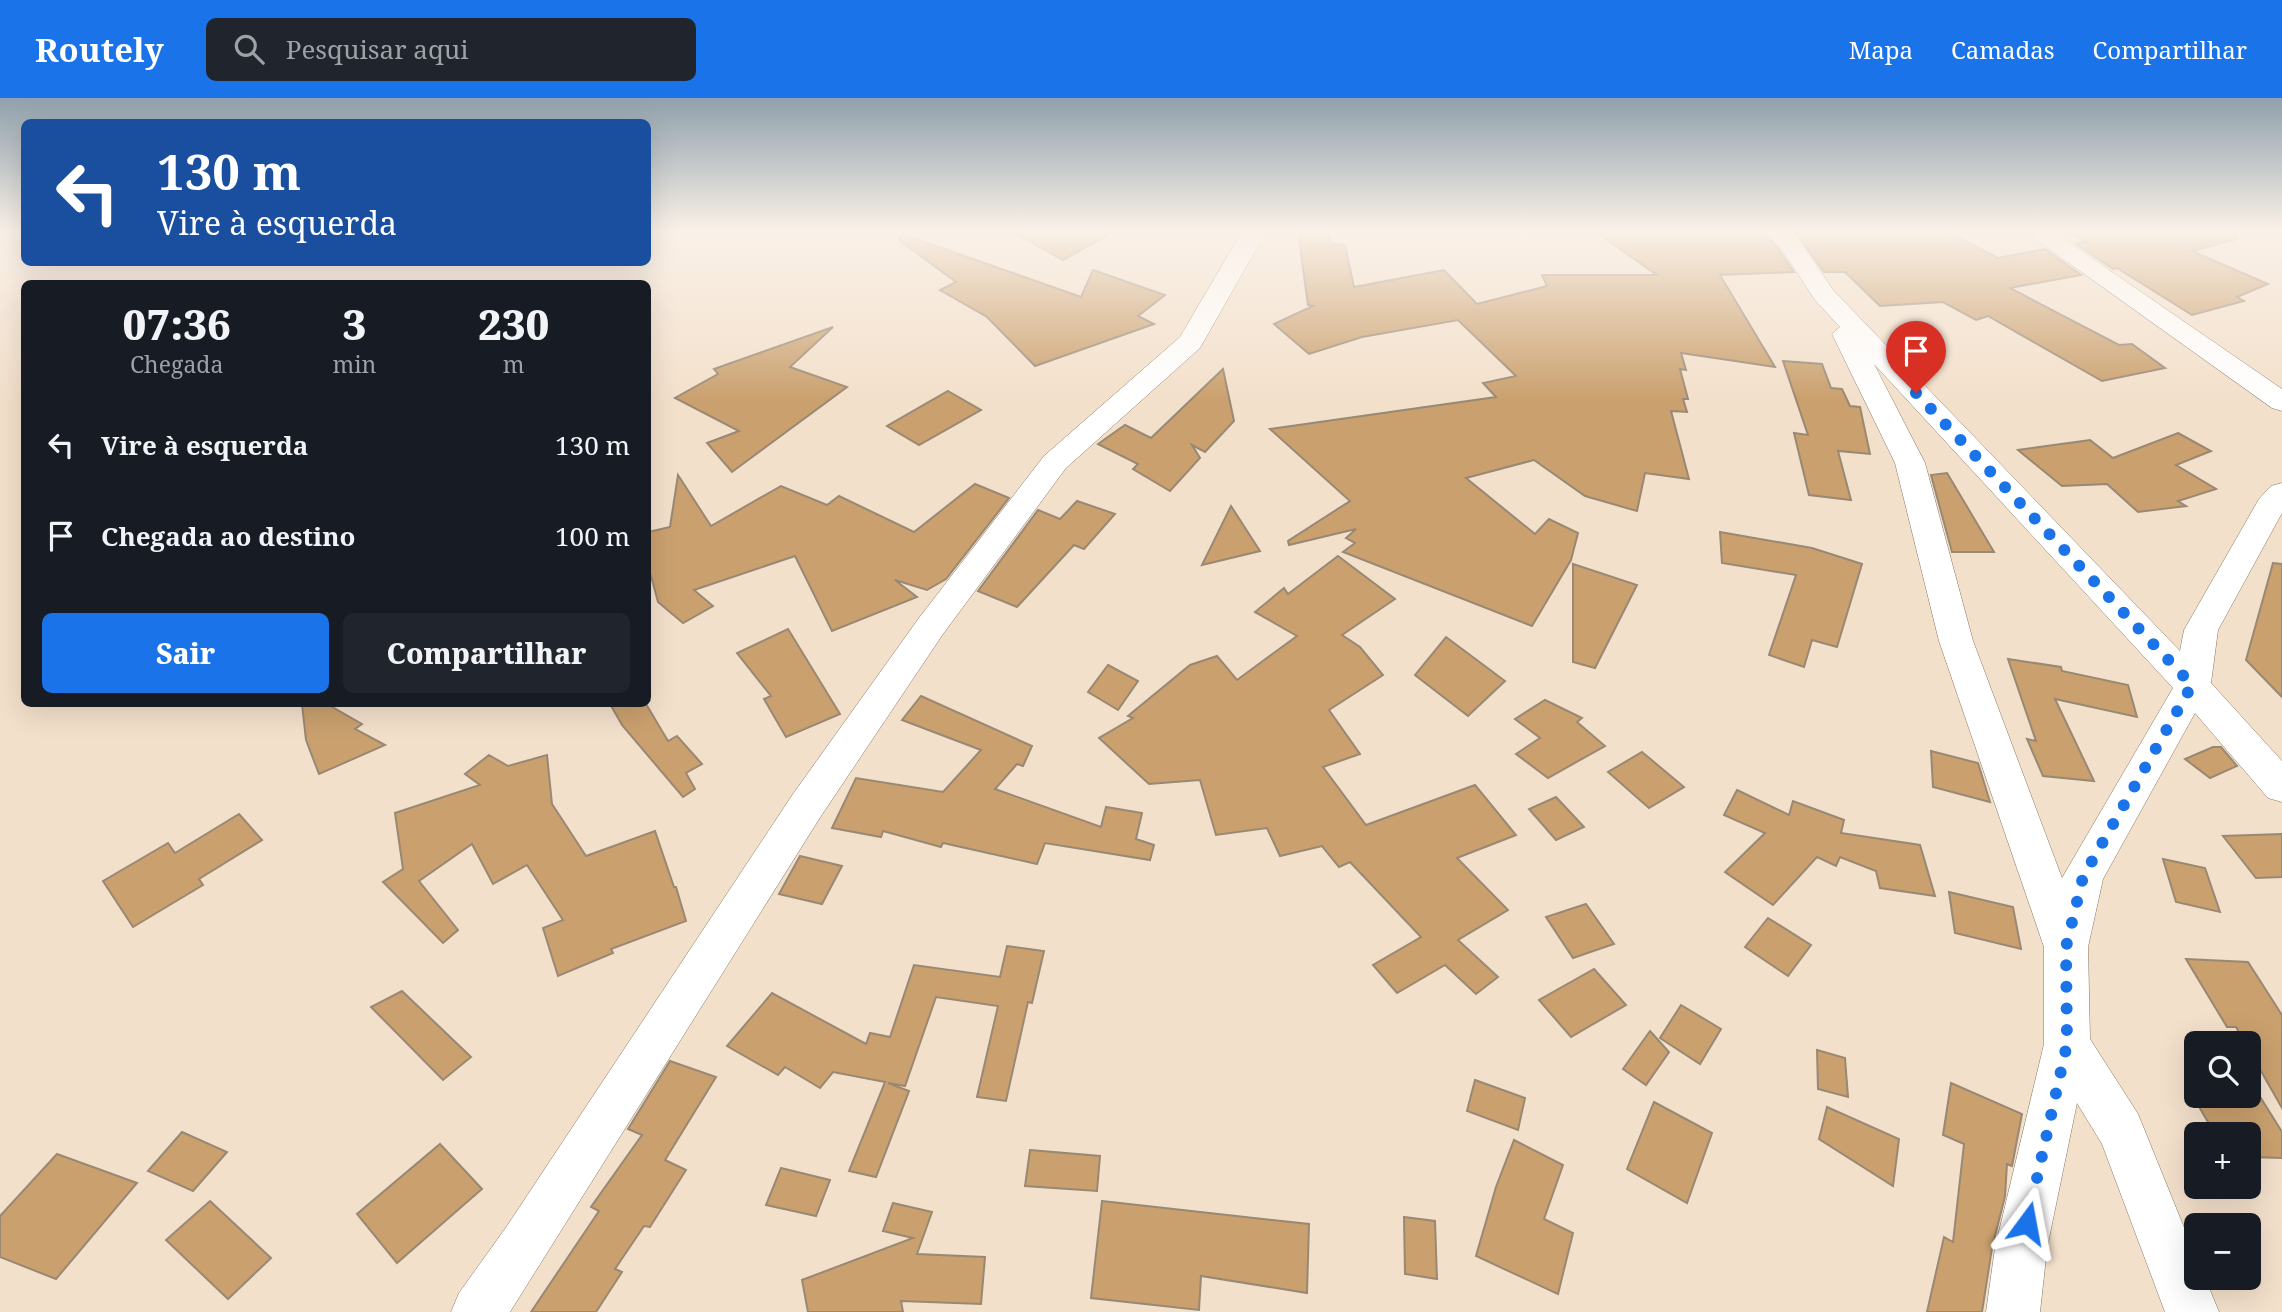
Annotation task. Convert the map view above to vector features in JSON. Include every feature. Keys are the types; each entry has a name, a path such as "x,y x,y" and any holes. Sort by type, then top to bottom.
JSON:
{"street":[{"path":"478,1312 525,1244 807,805 931,626 1055,462 1191,342 1223,287"},
{"path":"1819,287 1910,463 1956,641 2066,947"},
{"path":"2116,287 2282,402"},
{"path":"1824,295 2192,685 2282,787"},
{"path":"2013,1312 2021,1248 2067,1044 2066,947 2083,877 2192,685 2201,630 2270,506 2282,493"},
{"path":"2067,1044 2120,1131 2192,1312"}],"building":[{"path":"947,287 1052,287 1081,297 1086,287 1141,287 1165,295 1138,316 1154,324 1035,366 987,317 940,290"},
{"path":"1305,287 1460,287 1477,304 1544,287 1727,287 1775,367 1681,353 1686,370 1680,369 1688,399 1683,399 1687,412 1671,411 1689,479 1645,473 1637,511 1585,496 1534,460 1466,478 1535,534 1549,519 1578,533 1571,560 1532,626 1343,552 1355,543 1346,538 1356,529 1289,545 1288,541 1350,501 1270,429 1496,397 1483,383 1516,376 1458,320 1362,337 1309,354 1274,324 1313,306 1308,305"},
{"path":"1860,287 2017,287 2010,288 2119,345 2132,344 2165,368 2102,381 1988,316 1976,320 1943,302 1880,306"},
{"path":"2147,287 2262,287 2237,297 2244,301 2192,315"},
{"path":"833,327 790,367 847,387 732,472 707,443 739,431 675,398 718,374 714,369"},
{"path":"1783,361 1822,364 1831,388 1842,389 1850,406 1860,407 1870,454 1838,451 1851,500 1809,495 1794,433 1808,435"},
{"path":"1223,369 1234,421 1205,452 1192,445 1200,458 1170,491 1133,469 1138,464 1098,444 1125,425 1151,438"},
{"path":"948,391 981,410 919,445 887,426"},
{"path":"2178,433 2211,451 2176,465 2216,489 2178,501 2186,506 2138,512 2107,484 2062,486 2018,450 2090,440 2113,458"},
{"path":"1947,473 1994,552 1952,552 1931,475"},
{"path":"678,475 711,526 781,486 827,505 839,496 914,532 975,484 1009,498 946,579 927,590 895,580 917,597 832,631 795,556 694,590 713,606 683,623 658,602 651,576 651,531 670,527"},
{"path":"1077,501 1115,514 1084,549 1074,545 1017,607 978,591 1038,510 1060,519"},
{"path":"1231,506 1260,551 1202,565"},
{"path":"1720,532 1812,548 1862,564 1837,647 1812,640 1804,667 1769,655 1796,575 1722,563"},
{"path":"1338,556 1395,599 1342,635 1360,647 1383,675 1329,710 1360,754 1323,767 1366,825 1475,785 1516,835 1457,858 1508,910 1458,940 1498,977 1476,994 1445,965 1397,993 1373,965 1421,937 1350,862 1339,867 1322,846 1280,856 1267,828 1216,835 1200,780 1149,784 1099,738 1133,718 1128,716 1190,665 1217,656 1237,680 1297,636 1255,612 1284,588 1288,594"},
{"path":"2273,563 2282,564 2282,697 2246,660"},
{"path":"1573,564 1637,585 1595,668 1573,662"},
{"path":"788,629 840,714 786,737 764,699 771,696 737,653"},
{"path":"1446,637 1505,681 1468,716 1415,675"},
{"path":"2008,659 2061,667 2062,671 2128,685 2137,717 2055,699 2094,781 2043,776 2027,739 2036,741"},
{"path":"1108,665 1138,681 1118,710 1088,692"},
{"path":"921,696 1032,746 1023,766 1017,764 995,789 1101,827 1106,807 1142,813 1136,839 1154,845 1150,860 1045,843 1037,864 943,843 941,847 883,831 881,837 832,828 856,778 943,792 981,750 902,720"},
{"path":"1545,700 1582,718 1577,722 1605,746 1548,778 1516,754 1540,738 1515,719"},
{"path":"302,707 332,707 362,724 355,729 385,745 319,774 306,740"},
{"path":"612,707 648,707 668,741 677,736 702,764 686,773 695,789 683,797 622,725"},
{"path":"2213,747 2221,747 2237,766 2210,778 2185,759"},
{"path":"1931,751 1978,763 1990,802 1933,787"},
{"path":"1642,752 1684,787 1649,808 1608,772"},
{"path":"489,755 508,766 547,755 552,804 586,856 655,831 686,921 611,949 613,953 558,976 543,928 563,920 527,865 493,884 472,844 419,881 458,930 443,943 383,882 403,869 395,813 480,785 465,774"},
{"path":"1737,790 1789,815 1793,801 1844,820 1841,833 1920,845 1935,896 1880,888 1876,871 1840,857 1836,866 1817,857 1773,905 1725,872 1765,833 1724,815"},
{"path":"1556,797 1584,827 1556,840 1529,809"},
{"path":"239,814 262,840 199,879 203,885 133,927 103,881 168,843 175,853"},
{"path":"2282,834 2282,877 2256,878 2223,836"},
{"path":"800,856 842,866 822,904 779,894"},
{"path":"2163,859 2205,868 2220,912 2176,902"},
{"path":"1949,892 2013,907 2021,949 1955,933"},
{"path":"1586,904 1614,944 1573,958 1546,917"},
{"path":"1768,918 1811,945 1788,976 1745,947"},
{"path":"1007,946 1044,951 1032,1003 1028,1002 1006,1101 977,1097 998,1006 936,997 905,1086 888,1083 909,1091 876,1177 849,1171 885,1082 833,1072 820,1088 785,1067 778,1075 727,1046 772,993 866,1044 870,1033 890,1037 914,965 1000,977"},
{"path":"2186,959 2248,962 2282,1015 2282,1108 2261,1071 2261,1031 2238,1031 2236,1027 2227,1027"},
{"path":"1594,969 1626,1005 1571,1037 1539,1000"},
{"path":"402,991 471,1057 443,1080 371,1007"},
{"path":"1681,1005 1721,1029 1700,1064 1660,1038"},
{"path":"1650,1031 1669,1052 1646,1085 1623,1069"},
{"path":"1817,1050 1845,1058 1848,1097 1818,1089"},
{"path":"670,1061 716,1077 665,1160 686,1170 650,1227 644,1226 615,1269 622,1272 596,1312 531,1312 599,1211 591,1207 642,1135 628,1129"},
{"path":"1475,1080 1525,1098 1518,1130 1467,1111"},
{"path":"1951,1083 2022,1114 2012,1166 2007,1164 2005,1196 1992,1248 1982,1312 1927,1312 1944,1237 1953,1242 1964,1144 1943,1135"},
{"path":"2261,1098 2282,1132 2282,1158 2261,1157 2261,1122 2208,1122 2200,1108 2261,1108"},
{"path":"1654,1102 1712,1133 1687,1203 1627,1169"},
{"path":"1827,1107 1899,1139 1893,1186 1819,1139"},
{"path":"182,1132 227,1152 193,1191 148,1171"},
{"path":"1514,1140 1563,1165 1544,1219 1573,1233 1558,1294 1476,1256 1496,1187"},
{"path":"440,1144 482,1189 397,1263 357,1214"},
{"path":"1030,1150 1100,1156 1097,1191 1025,1186"},
{"path":"57,1154 137,1183 56,1279 0,1257 0,1216"},
{"path":"781,1168 830,1180 816,1216 766,1205"},
{"path":"210,1201 271,1258 228,1299 166,1240"},
{"path":"1102,1201 1309,1224 1307,1293 1201,1276 1199,1310 1091,1298"},
{"path":"893,1203 932,1212 917,1254 985,1257 981,1304 901,1301 903,1312 808,1312 802,1280 913,1238 883,1231"},
{"path":"1404,1217 1435,1221 1437,1279 1405,1274"}],"route":[{"path":"1916,393 2192,685 2083,877 2066,947 2067,1044 2027,1223"}]}
